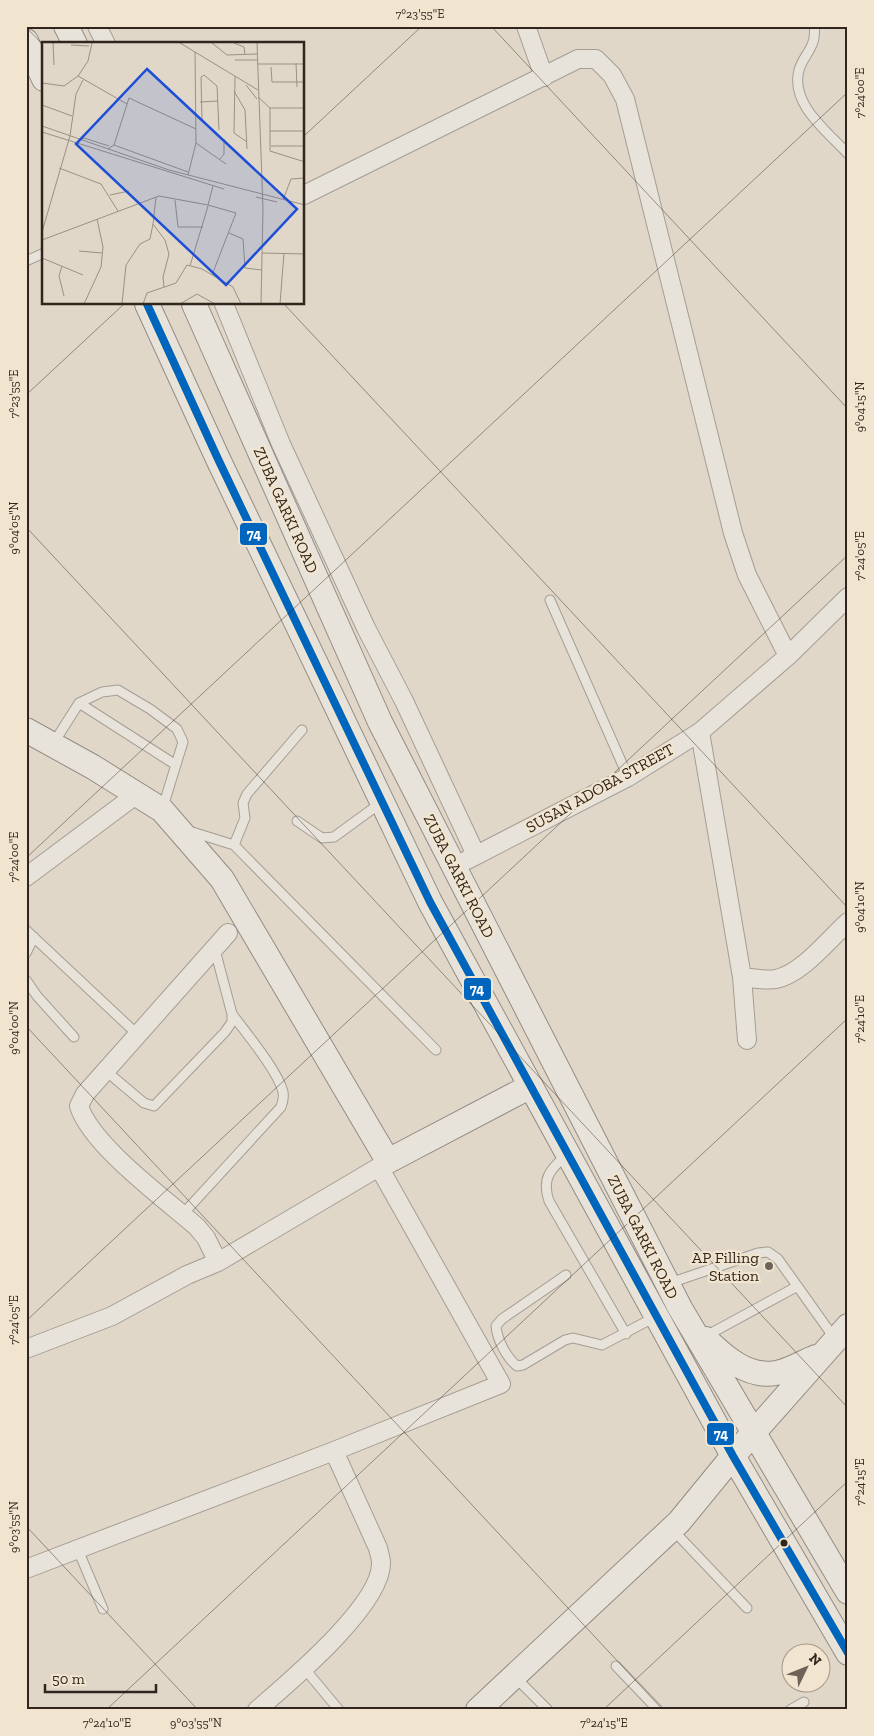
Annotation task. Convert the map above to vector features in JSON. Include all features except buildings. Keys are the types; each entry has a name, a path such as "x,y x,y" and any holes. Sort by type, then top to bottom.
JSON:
{"main road":[{"path":"66,26 74,42"},
{"path":"26,41 42,75"},
{"name":"ZUBA GARKI ROAD","path":"147,305 218,459 430,902 568,1153 669,1312 755,1434 848,1592"},
{"name":"ZUBA GARKI ROAD","path":"194,305 380,722 667,1284 669,1312 733,1456 848,1653"},
{"path":"26,730 137,794 170,819 222,879 384,1164 531,1086"},
{"path":"669,1312 704,1337 725,1357 758,1373 776,1373 834,1340"},
{"path":"478,1710 672,1529 834,1340"}],"street":[{"path":"97,26 105,42"},
{"path":"526,26 544,77"},
{"path":"305,194 578,59 596,59 612,75 625,99 733,532 746,575 788,656"},
{"path":"224,305 290,462 366,628 428,752 476,855"},
{"name":"SUSAN ADOBA STREET","path":"454,866 628,777 700,732 788,656 848,597"},
{"path":"700,732 742,977 748,1040"},
{"path":"26,877 137,794"},
{"path":"742,977 774,980 786,976 797,970 848,922"},
{"path":"218,1262 206,1238 182,1214 108,1149 82,1117 79,1106 85,1094 215,950 228,933"},
{"path":"26,1349 112,1316 187,1275 218,1262 384,1164 501,1384 334,1451 26,1569"},
{"path":"257,1710 326,1647 369,1596 378,1578 381,1564 378,1548 334,1451"}],"lane":[{"path":"815,26 813,43 804,56 799,72 798,89 801,102 848,154"},
{"path":"26,261 42,254"},
{"path":"550,600 628,777"},
{"path":"53,745 79,702 102,692 118,690 177,728 183,742 176,765 170,819 234,845 436,1050"},
{"path":"79,702 176,765"},
{"path":"234,845 245,818 243,804 247,794 302,730"},
{"path":"297,822 322,838 334,837 382,802"},
{"path":"26,930 138,1035"},
{"path":"26,953 34,937"},
{"path":"106,1071 144,1103 154,1106 225,1032 232,1022 232,1014 215,950"},
{"path":"26,980 37,996 74,1037"},
{"path":"182,1214 281,1107 284,1099 283,1090 232,1014"},
{"path":"568,1153 554,1166 545,1183 546,1192 549,1201 626,1334"},
{"path":"667,1284 758,1253 768,1252 778,1259 834,1340"},
{"path":"566,1275 502,1319 496,1326 496,1335 512,1362 517,1366 523,1365 565,1340 573,1338 602,1345 669,1312"},
{"path":"704,1337 796,1287"},
{"path":"672,1529 747,1608"},
{"path":"78,1550 103,1609"},
{"path":"616,1666 658,1710"},
{"path":"304,1668 339,1710"},
{"path":"515,1676 548,1710"},
{"path":"790,1710 804,1702"}],"transit line":[{"name":"74","path":"147,305 218,459 430,902 733,1456 848,1653"}],"place":[{"name":"AP Filling Station","path":"769,1266"}]}
